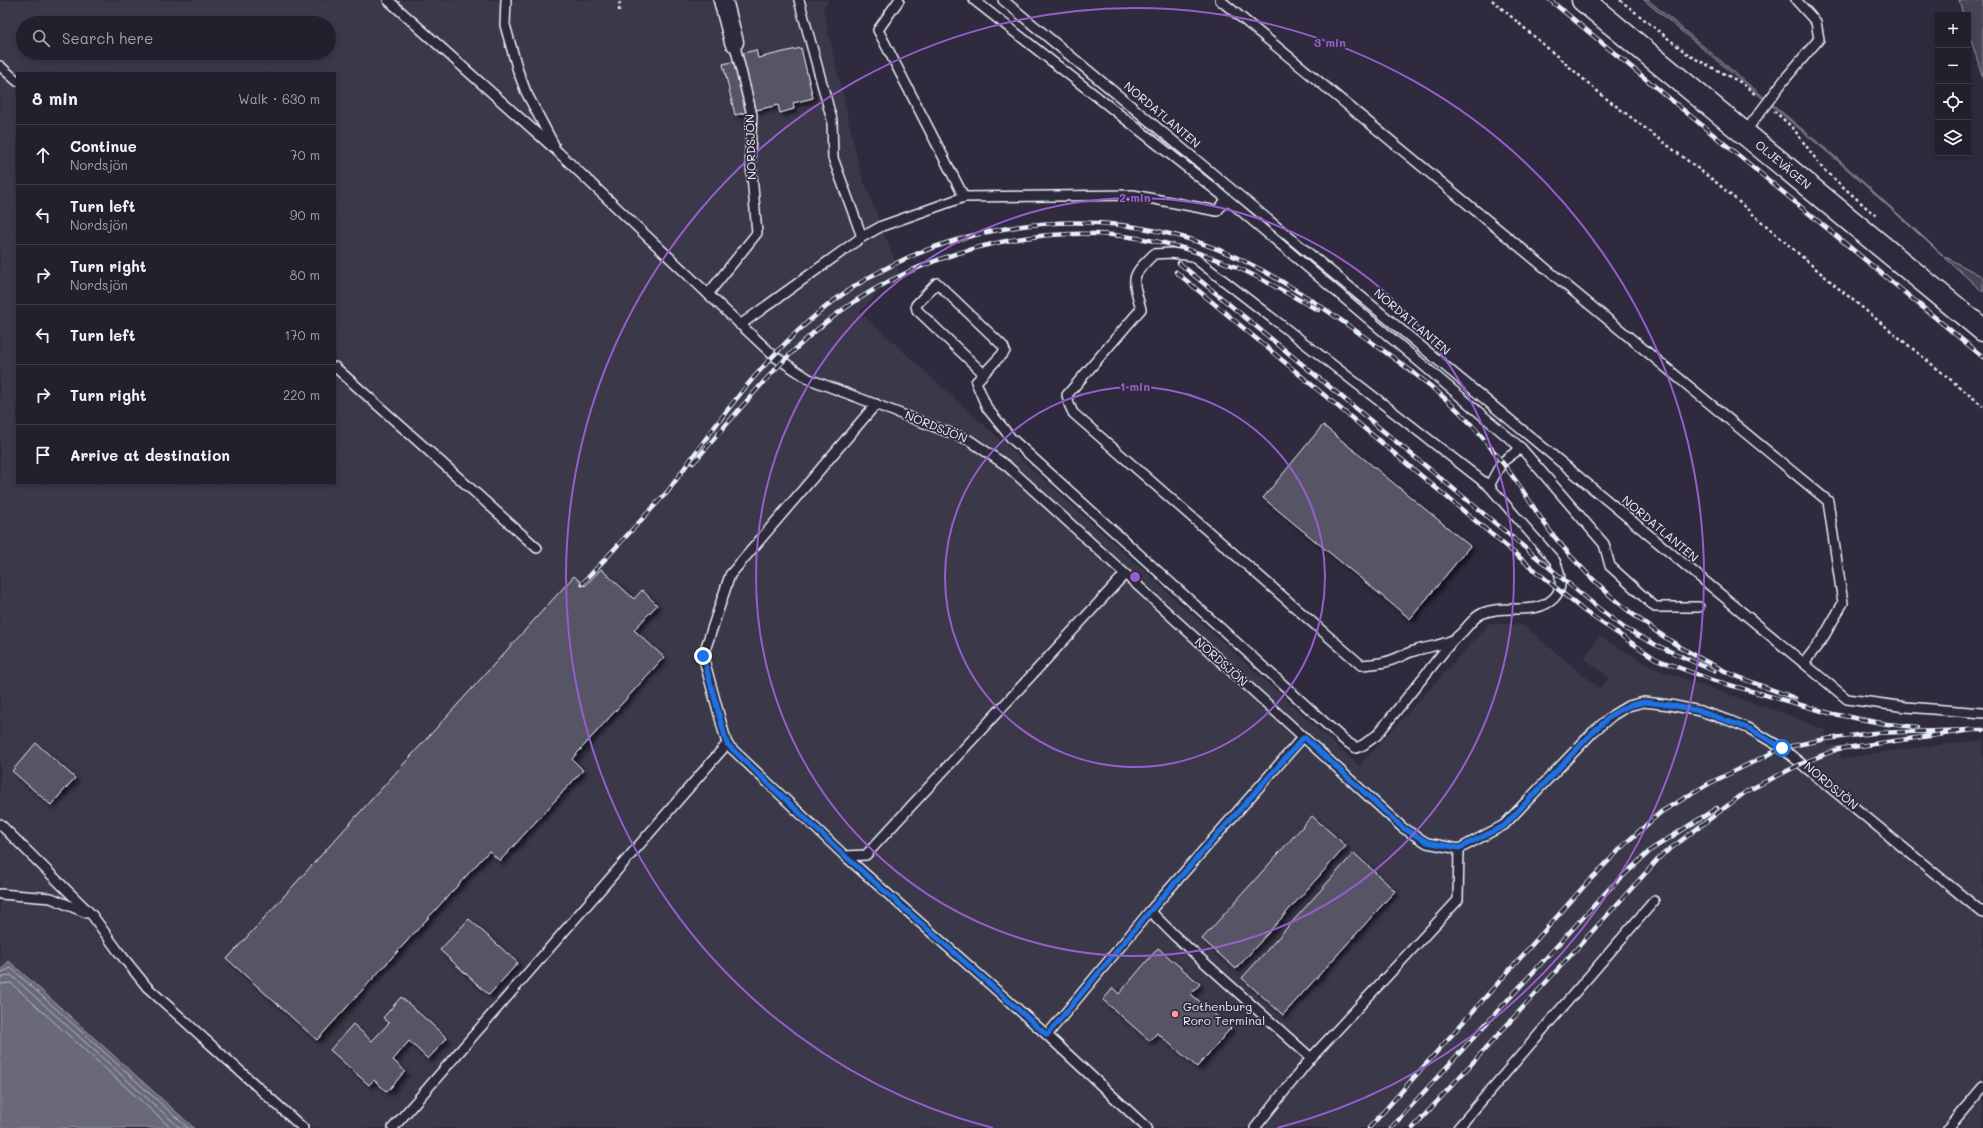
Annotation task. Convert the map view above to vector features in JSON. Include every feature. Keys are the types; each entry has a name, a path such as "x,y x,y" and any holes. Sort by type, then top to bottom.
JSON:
{"street":[{"name":"NORDSJÖN","path":"723,0 734,42"},
{"name":"OLJEVÄGEN","path":"1583,0 1745,132 1983,330"}],"lane":[{"path":"388,0 558,152 708,294"},
{"path":"506,0 505,25 518,71 526,92 558,152"},
{"path":"799,0 832,120 833,158 862,237"},
{"path":"899,0 878,30 964,197"},
{"path":"974,0 1227,199 1521,448 1604,544 1610,566 1655,607 1699,607"},
{"name":"NORDATLANTEN","path":"1003,0 1847,699 1906,707 1983,713"},
{"path":"1220,0 1828,501 1843,603 1823,638 1804,663"},
{"path":"1745,132 1784,79 1819,39 1816,22 1796,0"},
{"name":"NORDSJÖN","path":"734,42 752,115 750,153 757,234 708,294 783,363 809,379 969,440 1007,466 1403,828 1427,842 1459,848 1504,826 1593,732 1613,714 1628,706 1644,702 1670,705 1700,711 1750,729 1782,748 1983,913"},
{"path":"0,66 16,80"},
{"path":"740,325 862,237 882,226 964,197 1133,195 1217,211 1227,199"},
{"path":"983,373 917,310 916,305 937,283 1003,346 1004,351 976,382 986,408 1011,438 1344,740 1356,748 1363,745 1377,735 1453,640 1481,614 1502,608 1533,608 1549,602 1559,591 1559,571 1554,561 1489,486 1192,256 1171,253 1154,254 1138,269 1134,282 1141,309 1067,395 1069,404 1074,413 1361,665 1386,662 1414,651 1453,640"},
{"path":"336,368 537,548"},
{"path":"876,404 730,576 703,656 727,744 845,856 1047,1035 1147,1128"},
{"path":"1489,486 1502,462 1521,448"},
{"path":"865,874 866,855 1125,574"},
{"path":"1047,1035 1150,911 1304,737"},
{"path":"393,1128 727,744"},
{"path":"0,824 92,915 147,987 303,1128"},
{"path":"1254,1128 1311,1058 1458,900 1459,848"},
{"path":"845,856 866,855"},
{"path":"0,894 51,898 92,915"},
{"path":"1458,1128 1654,901"},
{"path":"1150,911 1175,936 1311,1058"},
{"path":"1948,1128 1983,1087"}],"path":[{"path":"619,11 620,0"},
{"path":"1492,0 1603,96 1717,184 1837,286 1983,406"},
{"path":"1620,0 1690,56 1742,83 1767,104 1794,128 1823,169 1882,221"}],"shaded area":[{"path":"0,0 829,0 823,8 860,171 899,271 860,312 1359,766 1490,623 1523,625 1599,688 1609,678 1584,658 1599,636 1656,669 1786,714 1825,730 1828,746 1837,745 1842,759 1887,751 1983,740 1983,1128 194,1128 9,961 0,971"},
{"path":"1644,0 1648,0 1839,160 1944,256 1983,277 1983,292 1838,161"},
{"path":"1959,0 1983,0 1983,78 1971,40 1971,12 1962,12"}],"water":[{"path":"9,961 194,1128 0,1128 0,971"}],"building":[{"path":"801,48 813,98 793,103 794,109 780,113 778,105 735,115 723,64 740,60 739,54 756,50 758,58"},
{"path":"1323,425 1470,546 1410,619 1263,498"},
{"path":"601,569 634,599 642,590 657,605 634,630 664,657 572,759 583,770 500,861 489,851 317,1040 227,959 574,576 585,586"},
{"path":"36,743 75,778 51,805 12,771"},
{"path":"1312,816 1346,846 1236,969 1202,939"},
{"path":"1354,853 1395,891 1283,1015 1242,978"},
{"path":"469,919 518,963 489,995 440,950"},
{"path":"1158,948 1200,984 1191,994 1231,1028 1197,1067 1157,1033 1150,1041 1103,1000 1113,988 1119,994"},
{"path":"401,997 447,1038 428,1059 409,1041 393,1060 405,1071 387,1092 374,1080 369,1085 330,1050 353,1024 372,1041 389,1023 383,1018"}],"railway":[{"path":"1550,0 1983,357"},
{"path":"666,494 706,437 775,354 800,329 827,306 855,286 899,262 946,243 994,231 1044,224 1094,223 1144,229 1193,241 1240,259 1286,284 1359,333 1430,386 1469,422 1509,471 1544,524 1571,557 1611,596 1655,631 1704,660 1729,673 1795,698"},
{"path":"693,463 772,372 825,323 859,299 896,278 935,261 976,248 1017,239 1060,234 1102,234 1144,239 1189,250 1231,265 1318,310"},
{"path":"1179,263 1624,628 1656,645 1714,671"},
{"path":"1176,272 1584,611 1656,659 1712,680 1833,714 1887,724 1917,727"},
{"path":"582,584 669,490"},
{"path":"1967,730 1983,730"},
{"path":"1369,1128 1586,884 1627,842 1661,812 1710,783 1782,748 1826,739 1873,733 1972,730 1838,749 1803,763 1747,791 1662,855 1413,1128"},
{"path":"1391,1128 1608,890 1652,849 1717,808"}],"place":[{"name":"Gothenburg Roro Terminal","path":"1175,1014"}],"route":[{"path":"703,656 727,744 845,856 1047,1035 1150,911 1304,737 1403,828 1427,842 1459,848 1504,826 1593,732 1613,714 1628,706 1644,702 1700,711 1750,729 1782,748"}]}
